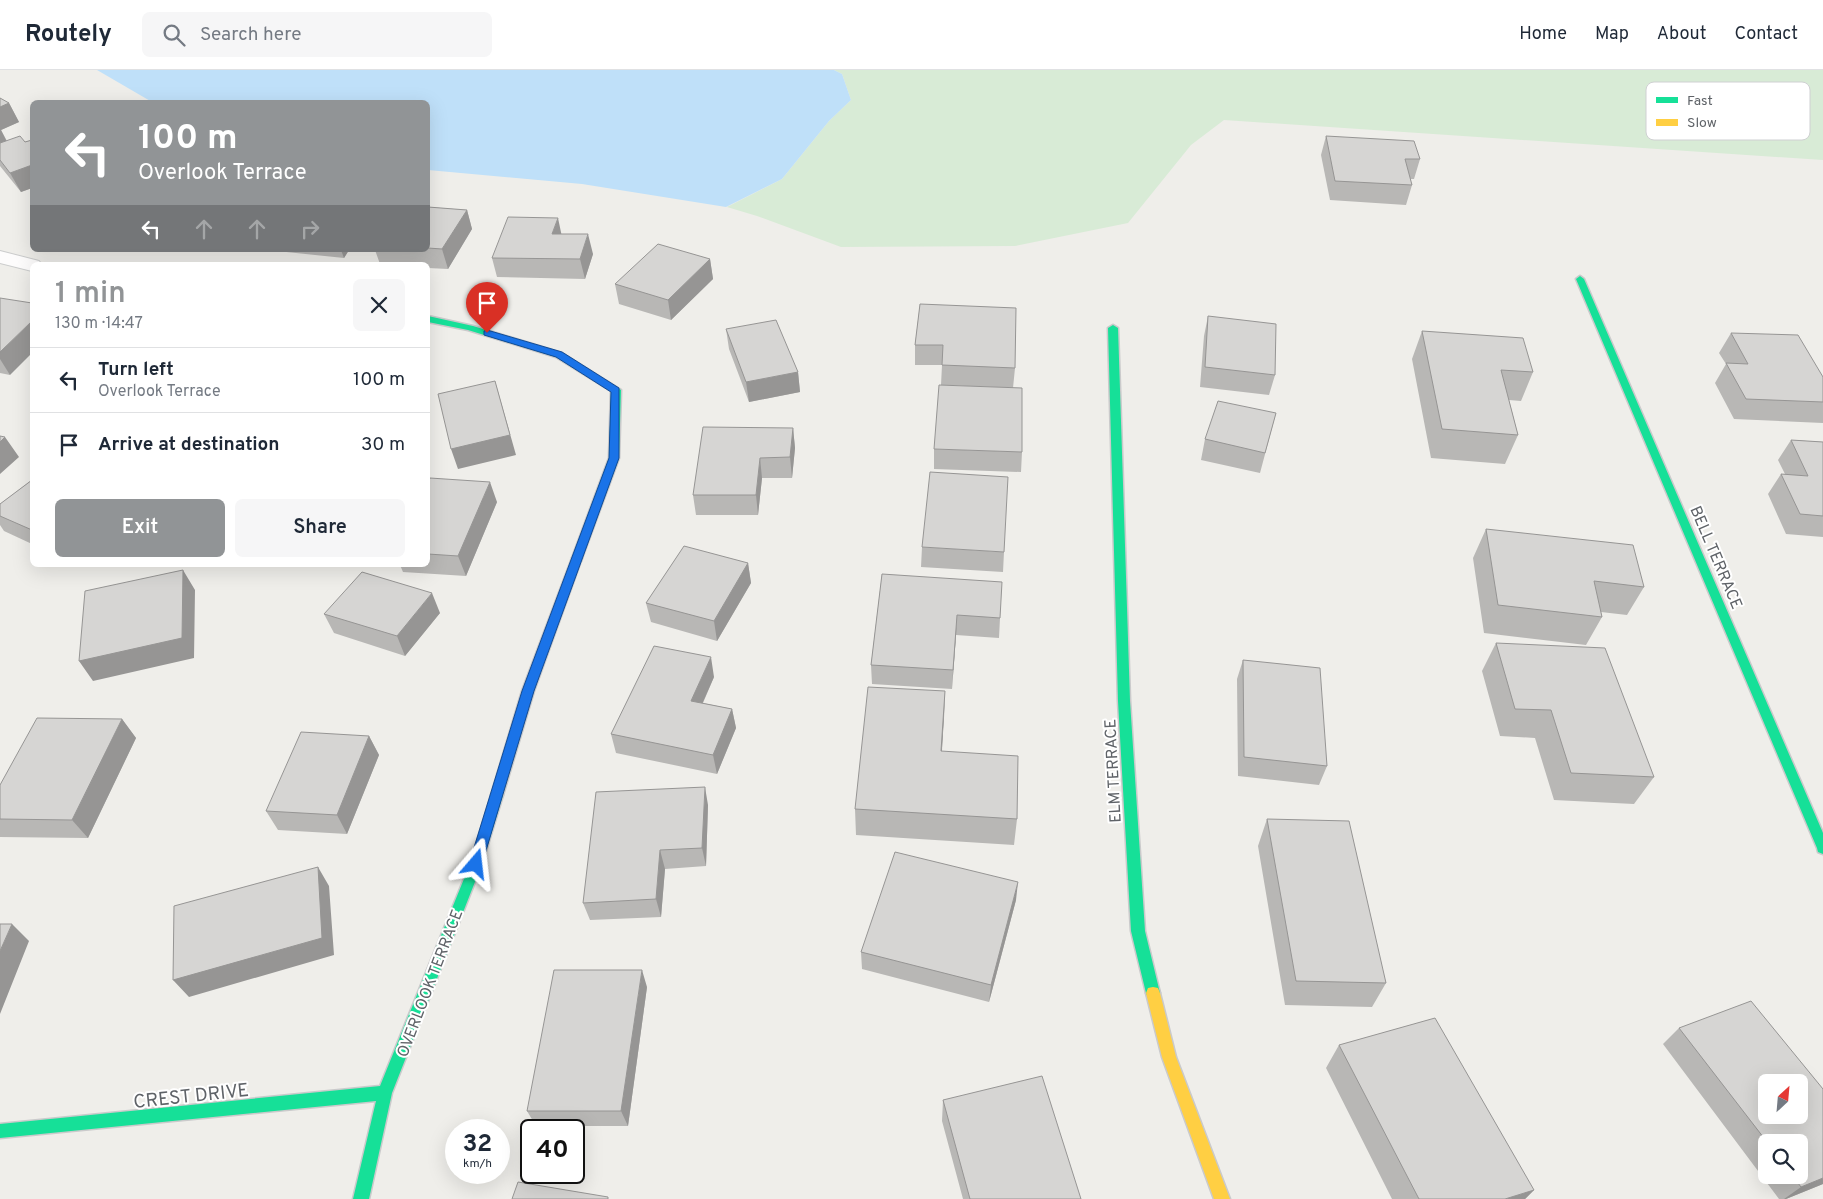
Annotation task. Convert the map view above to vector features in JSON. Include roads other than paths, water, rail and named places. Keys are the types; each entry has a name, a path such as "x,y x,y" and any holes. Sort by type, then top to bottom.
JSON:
{"street":[{"path":"0,257 30,264"},
{"name":"BELL TERRACE","path":"1580,279 1823,848"},
{"name":"OVERLOOK TERRACE","path":"361,1199 385,1094 476,864 528,691 614,458 616,390 559,354 470,328 430,319"},
{"name":"ELM TERRACE","path":"1113,328 1124,701 1138,930 1169,1057 1222,1199"},
{"name":"CREST DRIVE","path":"0,1131 385,1094"}],"water":[{"path":"97,70 834,70 842,74 851,100 829,121 782,179 726,207 582,184 430,170 430,100 149,100"}]}
